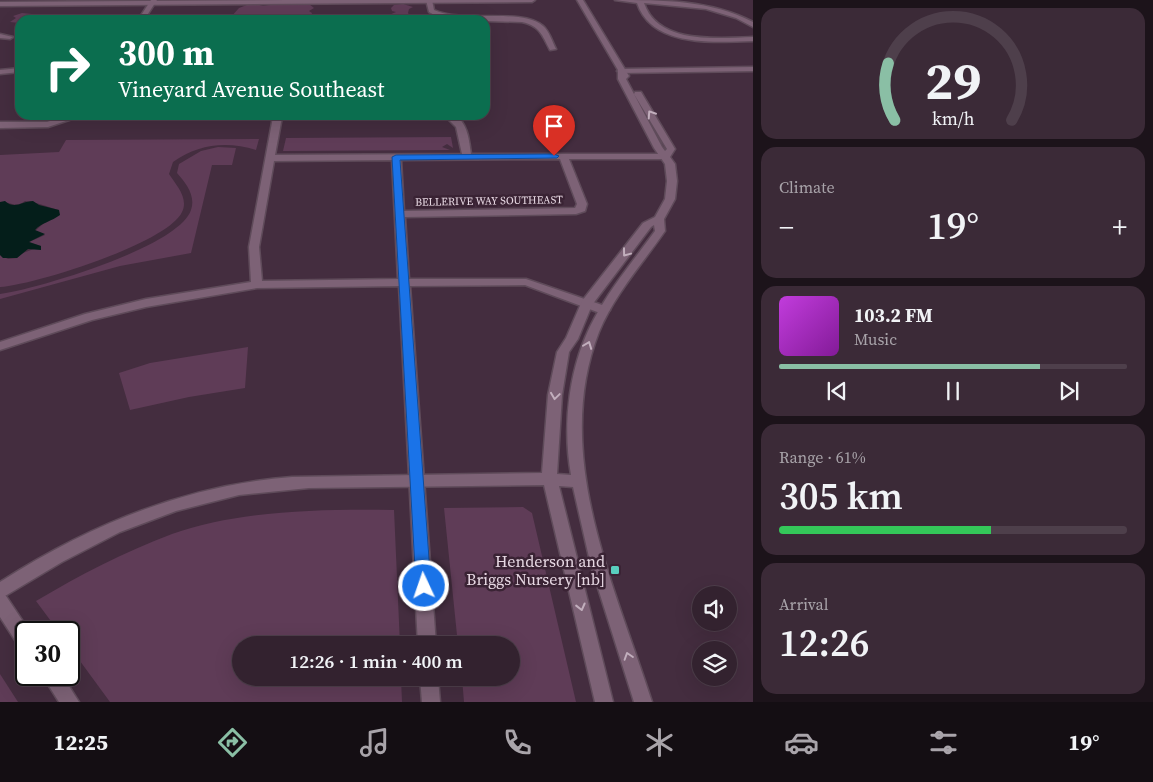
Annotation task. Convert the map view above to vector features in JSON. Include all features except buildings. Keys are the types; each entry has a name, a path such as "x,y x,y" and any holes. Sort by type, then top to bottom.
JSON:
{"street":[{"path":"429,0 431,11 436,15"},
{"path":"0,4 153,1 532,0"},
{"path":"580,0 621,70 622,79 658,148 666,156 670,164 672,181 670,199 659,219 660,231 604,310 585,352 576,394 574,418 579,482 608,596 643,702"},
{"path":"618,0 682,3 710,7 738,16 753,25"},
{"path":"144,15 153,1"},
{"path":"640,2 648,21 669,32 701,38 753,40"},
{"path":"490,19 516,19 532,22 541,27 552,49"},
{"path":"0,36 10,36"},
{"path":"621,70 753,69"},
{"path":"0,72 15,70"},
{"path":"0,125 40,125 62,120"},
{"path":"257,285 254,247 277,120"},
{"path":"458,120 460,122 467,157"},
{"name":"BELLERIVE WAY SOUTHEAST","path":"400,214 576,211 582,204 563,156"},
{"path":"270,158 666,156"},
{"path":"396,157 427,636"},
{"path":"604,702 550,479 549,464 555,395 564,352 572,339 586,304 647,225 659,219"},
{"path":"0,346 89,317 137,305 257,285 508,280 526,282 604,310"},
{"path":"0,591 51,559 118,526 157,511 210,495 286,484 550,479 579,482"},
{"path":"0,602 15,625"},
{"path":"58,686 70,702"},
{"path":"430,686 431,702"}],"shaded area":[{"path":"296,1 309,4 314,8 309,11 312,13 311,15 233,15 239,8 252,3 263,6"},
{"path":"403,4 413,7 409,9 409,15 389,15 396,12 392,11 391,8 394,5"},
{"path":"22,13 42,15 16,15"},
{"path":"451,137 453,148 447,144 442,147 450,150 283,151 286,138"},
{"path":"259,139 256,150 224,145 213,146 192,151 173,162 169,174 181,192 184,207 172,224 152,237 127,249 69,271 0,287 0,255 8,259 17,258 41,246 29,242 45,235 35,231 59,210 25,201 15,205 0,202 0,155 59,152 66,140"},
{"path":"218,147 236,148 232,165 212,165 191,253 120,266 0,299 0,294 74,275 135,252 161,238 181,224 191,210 191,195 187,185 177,173 179,164 201,151"},
{"path":"5,201 15,205 33,201 39,205 59,210 60,215 35,230 45,234 29,242 41,246 41,250 28,249 17,258 3,258 0,255 0,202"},
{"path":"248,347 245,388 189,397 130,410 119,373 150,363"},
{"path":"523,507 532,513 576,702 464,702 463,686 520,686 520,636 457,636 444,508"},
{"path":"339,510 394,510 400,636 232,636 232,686 401,686 402,702 110,702 80,661 80,621 51,621 36,601 119,556 172,534 198,526 253,516"},
{"path":"0,674 18,702 0,702"}],"place":[{"name":"Henderson and Briggs Nursery [nb]","path":"615,570"}],"route":[{"path":"424,586 396,157 554,156"}]}
